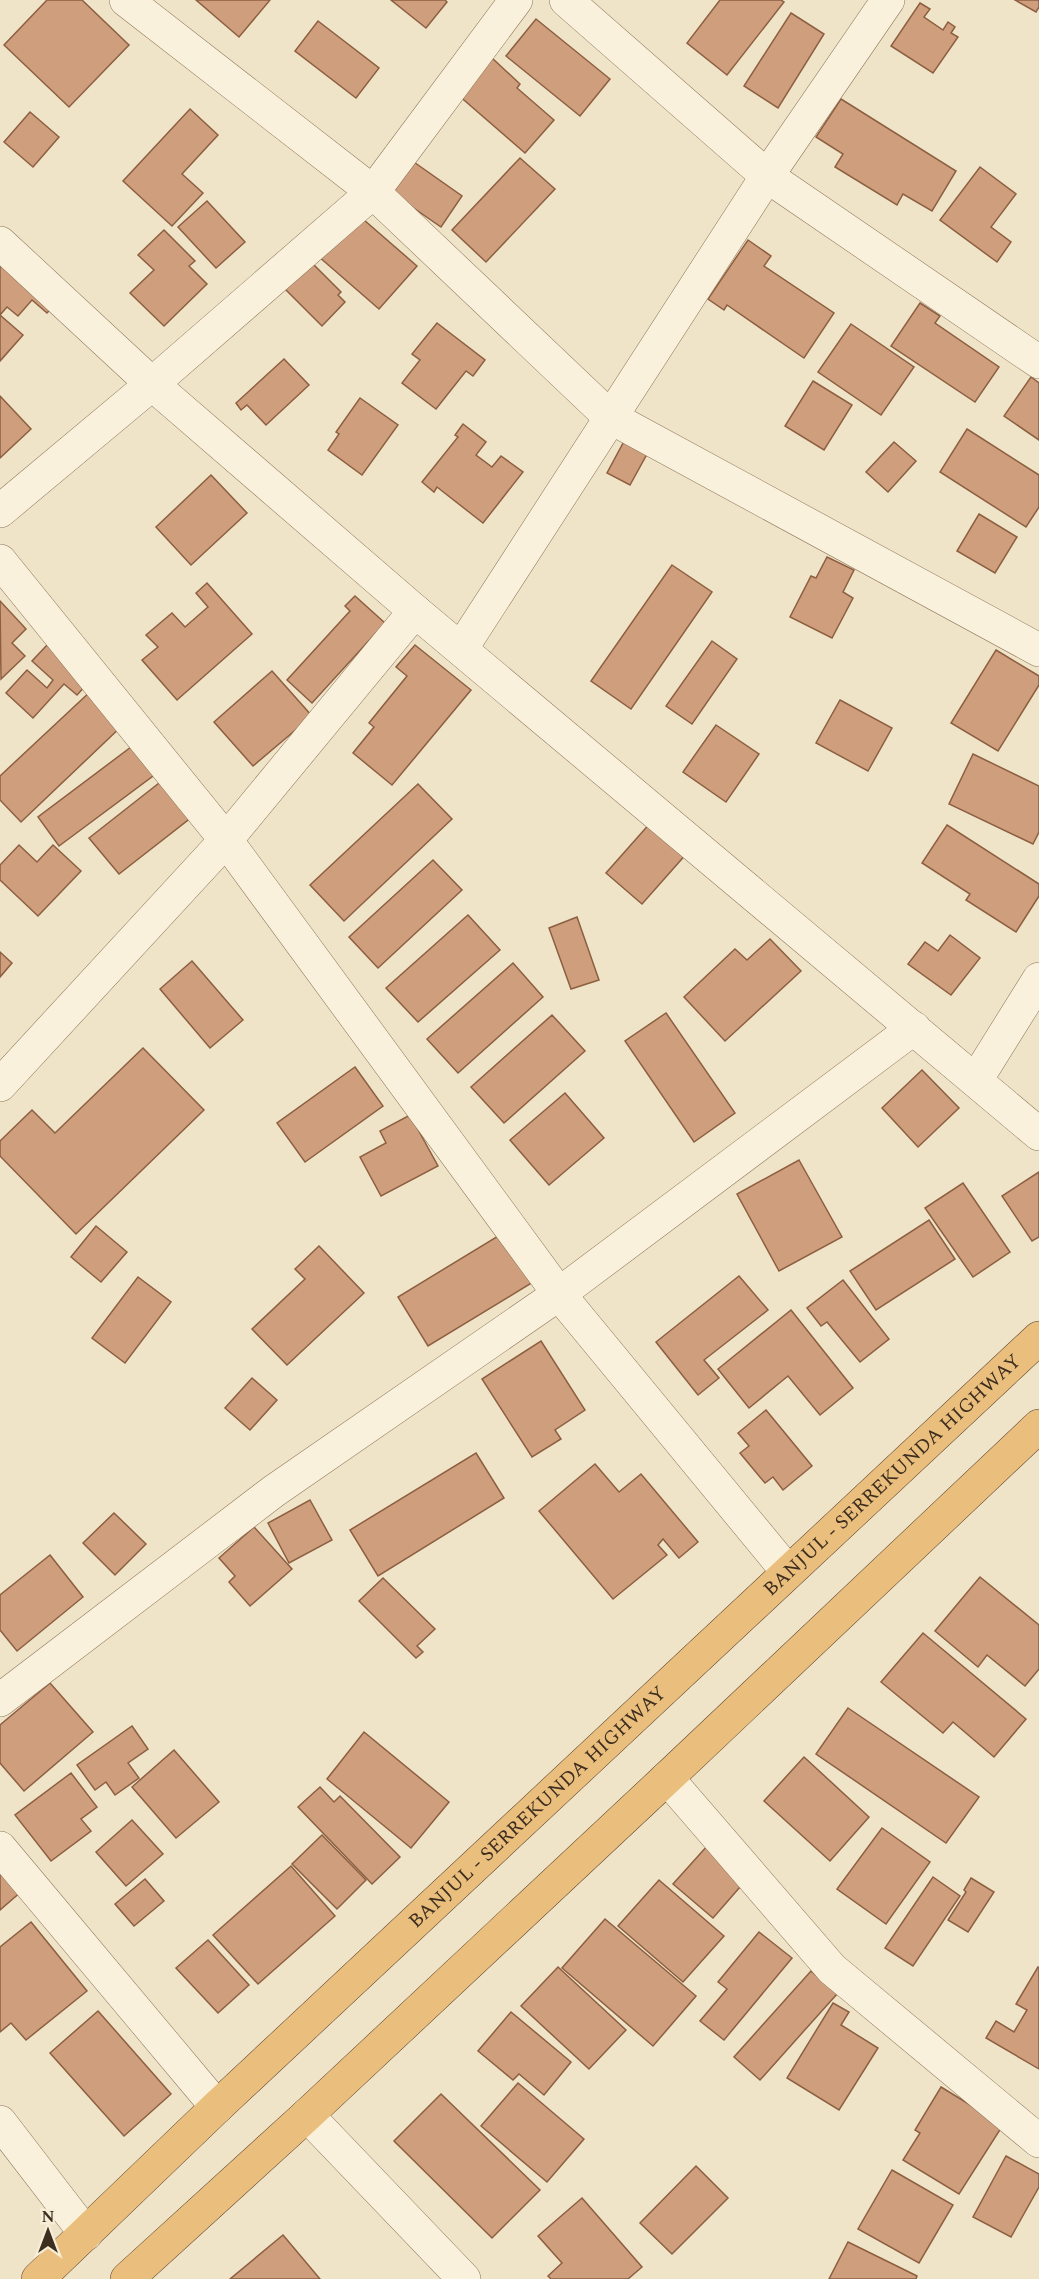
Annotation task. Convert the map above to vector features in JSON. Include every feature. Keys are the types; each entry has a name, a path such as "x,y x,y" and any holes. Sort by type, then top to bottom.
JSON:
{"highway":[{"name":"BANJUL - SERREKUNDA HIGHWAY","path":"38,2279 217,2107 1039,1338"},
{"path":"127,2279 307,2115 1039,1426"}],"street":[{"path":"126,0 373,192 610,417 1039,650"},
{"path":"0,511 152,384 373,192 516,0"},
{"path":"566,0 767,176 1039,363"},
{"path":"461,648 767,176 888,0"},
{"path":"0,243 152,384 415,611 1039,1134"},
{"path":"0,561 226,840 559,1294 788,1572"},
{"path":"0,1086 226,840 415,611"},
{"path":"976,1080 1039,980"},
{"path":"0,1700 274,1491 559,1294 914,1028"},
{"path":"667,1778 832,1969 1039,2141"},
{"path":"0,1848 217,2107"},
{"path":"307,2115 464,2279"},
{"path":"0,2122 86,2234"}],"building":[{"path":"47,0 82,0 129,45 69,107 4,45"},
{"path":"196,0 270,0 239,37"},
{"path":"391,0 445,0 447,2 426,28"},
{"path":"720,0 781,0 784,2 727,75 687,43"},
{"path":"1015,0 1039,0 1039,7 1036,12"},
{"path":"920,3 930,9 924,17 943,30 948,22 955,27 951,33 958,37 933,73 891,46"},
{"path":"791,13 824,34 778,108 744,86"},
{"path":"536,19 610,79 580,116 506,56"},
{"path":"318,21 379,68 356,98 295,51"},
{"path":"491,57 520,84 517,88 554,120 525,153 457,94"},
{"path":"841,99 956,171 932,211 903,194 897,205 835,167 843,154 816,137"},
{"path":"190,109 218,135 182,174 203,193 172,226 123,181"},
{"path":"30,112 59,137 33,167 4,142"},
{"path":"520,158 555,189 486,262 452,230"},
{"path":"411,160 462,196 441,227 389,191"},
{"path":"980,167 1016,194 991,227 1011,242 997,262 940,220"},
{"path":"207,201 245,242 216,268 178,227"},
{"path":"356,213 417,266 379,309 318,256"},
{"path":"164,230 195,261 189,266 207,284 164,326 130,293 154,270 138,255"},
{"path":"748,240 771,256 764,266 834,313 804,358 727,305 724,310 708,299"},
{"path":"0,254 56,303 47,313 32,300 18,316 7,307 0,315"},
{"path":"304,255 341,292 338,295 345,302 322,326 278,282"},
{"path":"920,303 940,316 935,323 999,367 975,402 891,346"},
{"path":"0,315 23,335 0,361"},
{"path":"437,323 485,360 473,376 466,371 436,409 402,383 420,360 412,354"},
{"path":"851,324 914,367 881,415 818,372"},
{"path":"284,359 309,385 266,425 247,405 241,410 236,403"},
{"path":"1031,377 1039,383 1039,440 1004,416"},
{"path":"813,381 852,405 824,450 785,426"},
{"path":"0,396 31,429 0,458"},
{"path":"360,398 398,425 362,475 328,450 339,434 336,432"},
{"path":"463,424 486,442 476,455 492,467 501,456 523,472 483,523 437,487 434,492 422,482 458,437 455,435"},
{"path":"967,429 1039,475 1039,507 1026,527 940,472"},
{"path":"629,432 652,445 630,485 607,473"},
{"path":"894,442 916,461 888,492 866,472"},
{"path":"211,475 247,513 191,565 156,527"},
{"path":"979,514 1017,537 995,573 957,551"},
{"path":"827,557 854,570 843,592 853,598 832,638 790,617 811,576 816,578"},
{"path":"672,565 712,592 631,709 591,681"},
{"path":"207,583 252,634 177,700 142,660 158,647 146,635 172,613 185,627 208,607 196,593"},
{"path":"355,596 385,623 312,703 287,680 350,611 345,606"},
{"path":"0,601 26,629 12,643 25,656 1,679"},
{"path":"712,641 737,659 692,724 666,706"},
{"path":"47,645 89,682 77,695 64,684 33,718 6,693 27,670 47,688 53,680 32,661"},
{"path":"415,645 471,690 392,785 353,753 374,727 369,723 407,676 396,667"},
{"path":"996,650 1039,676 1039,685 998,751 951,723"},
{"path":"272,671 312,716 253,766 214,722"},
{"path":"93,689 125,723 21,822 0,800 0,776"},
{"path":"840,700 892,728 868,771 816,743"},
{"path":"716,725 759,754 726,802 683,772"},
{"path":"135,744 157,773 59,846 38,817"},
{"path":"973,754 1039,786 1039,832 1033,844 949,804"},
{"path":"168,776 197,813 119,874 89,838"},
{"path":"418,784 452,819 344,921 310,885"},
{"path":"652,821 688,852 642,904 606,873"},
{"path":"947,825 1039,884 1039,896 1016,932 966,900 970,894 922,863"},
{"path":"19,845 37,862 53,845 81,871 38,916 0,880 0,865"},
{"path":"433,860 462,890 378,968 349,937"},
{"path":"468,915 500,950 418,1022 386,988"},
{"path":"577,917 599,980 571,989 549,928"},
{"path":"950,935 980,958 951,995 908,964 925,942 938,951"},
{"path":"770,939 801,971 725,1041 684,997 735,949 747,960"},
{"path":"0,952 12,963 0,977"},
{"path":"192,961 243,1020 210,1048 160,989"},
{"path":"513,963 543,997 458,1073 427,1039"},
{"path":"666,1013 735,1113 694,1142 625,1041"},
{"path":"552,1015 585,1051 504,1123 471,1087"},
{"path":"143,1048 204,1110 76,1234 0,1156 0,1141 32,1110 55,1133"},
{"path":"355,1067 383,1106 305,1162 277,1123"},
{"path":"922,1070 959,1108 918,1147 882,1108"},
{"path":"565,1093 604,1138 549,1185 510,1140"},
{"path":"410,1115 438,1166 381,1196 360,1157 386,1143 380,1131"},
{"path":"799,1160 842,1237 779,1271 737,1194"},
{"path":"1039,1172 1039,1237 1032,1241 1002,1196"},
{"path":"963,1183 1010,1252 973,1277 925,1208"},
{"path":"929,1220 955,1259 876,1310 850,1271"},
{"path":"96,1226 127,1252 101,1282 71,1257"},
{"path":"508,1230 538,1279 428,1346 398,1297"},
{"path":"319,1246 364,1293 287,1365 252,1329 305,1279 295,1269"},
{"path":"739,1276 768,1310 704,1360 719,1378 698,1395 656,1342"},
{"path":"138,1277 171,1302 125,1363 92,1338"},
{"path":"843,1280 889,1339 860,1362 827,1322 821,1326 807,1308"},
{"path":"791,1310 853,1388 820,1415 788,1376 749,1408 718,1369"},
{"path":"541,1341 585,1410 555,1430 561,1439 532,1457 482,1379"},
{"path":"252,1378 277,1400 250,1430 225,1408"},
{"path":"766,1410 812,1466 783,1490 773,1477 765,1483 740,1453 749,1446 738,1433"},
{"path":"476,1453 504,1498 378,1576 350,1530"},
{"path":"595,1464 619,1492 641,1474 698,1542 679,1558 663,1539 658,1545 667,1555 613,1599 539,1511"},
{"path":"310,1500 332,1540 289,1563 268,1523"},
{"path":"114,1513 146,1544 115,1575 83,1543"},
{"path":"254,1527 292,1569 250,1606 229,1582 235,1576 219,1558"},
{"path":"50,1555 83,1597 17,1651 0,1630 0,1595"},
{"path":"980,1577 1039,1625 1039,1669 1025,1686 987,1655 978,1667 935,1631"},
{"path":"383,1578 435,1629 417,1646 423,1652 416,1658 359,1601"},
{"path":"923,1633 1026,1719 994,1757 953,1722 943,1733 881,1682"},
{"path":"50,1683 93,1732 24,1791 0,1763 0,1725"},
{"path":"848,1708 979,1797 946,1843 816,1754"},
{"path":"132,1726 148,1749 128,1763 139,1778 115,1795 106,1782 95,1790 77,1765"},
{"path":"364,1732 449,1802 411,1848 327,1779"},
{"path":"174,1750 219,1802 176,1838 132,1787"},
{"path":"804,1757 869,1817 830,1861 764,1801"},
{"path":"71,1773 97,1807 81,1819 91,1831 51,1861 15,1815"},
{"path":"320,1787 334,1802 340,1796 400,1857 372,1884 298,1807"},
{"path":"132,1820 163,1854 126,1886 96,1852"},
{"path":"882,1828 930,1862 886,1924 837,1889"},
{"path":"322,1835 366,1880 337,1909 292,1864"},
{"path":"708,1845 747,1879 713,1918 673,1884"},
{"path":"0,1866 22,1891 0,1910"},
{"path":"291,1866 335,1916 258,1984 213,1935"},
{"path":"933,1877 960,1896 913,1966 885,1948"},
{"path":"971,1878 994,1892 968,1932 948,1920 966,1892 964,1890"},
{"path":"145,1879 164,1901 134,1926 115,1904"},
{"path":"659,1880 724,1936 683,1982 618,1926"},
{"path":"605,1919 696,1996 653,2046 562,1968"},
{"path":"31,1922 87,1991 26,2040 11,2023 0,2032 0,1947"},
{"path":"759,1932 792,1958 724,2040 700,2021 727,1989 718,1982"},
{"path":"208,1940 249,1985 218,2013 176,1968"},
{"path":"558,1967 626,2030 589,2069 521,2006"},
{"path":"1038,1967 1039,2069 986,2038 996,2021 1014,2032 1027,2010 1016,2004"},
{"path":"811,1971 837,1994 760,2080 734,2057"},
{"path":"833,2003 849,2012 841,2025 878,2048 839,2110 787,2078"},
{"path":"98,2011 171,2094 124,2136 50,2053"},
{"path":"511,2012 571,2062 544,2095 519,2074 513,2080 478,2051"},
{"path":"518,2083 584,2139 547,2182 481,2126"},
{"path":"941,2087 1003,2125 959,2194 903,2160 920,2133 915,2130"},
{"path":"441,2094 540,2190 492,2238 394,2141"},
{"path":"1006,2156 1039,2174 1039,2187 1011,2237 973,2217"},
{"path":"696,2166 728,2198 672,2254 640,2223"},
{"path":"892,2170 953,2205 919,2263 858,2229"},
{"path":"582,2198 642,2267 628,2279 551,2279 548,2276 562,2263 538,2236"},
{"path":"283,2235 320,2279 230,2279"},
{"path":"848,2242 917,2276 916,2279 829,2279"}]}
